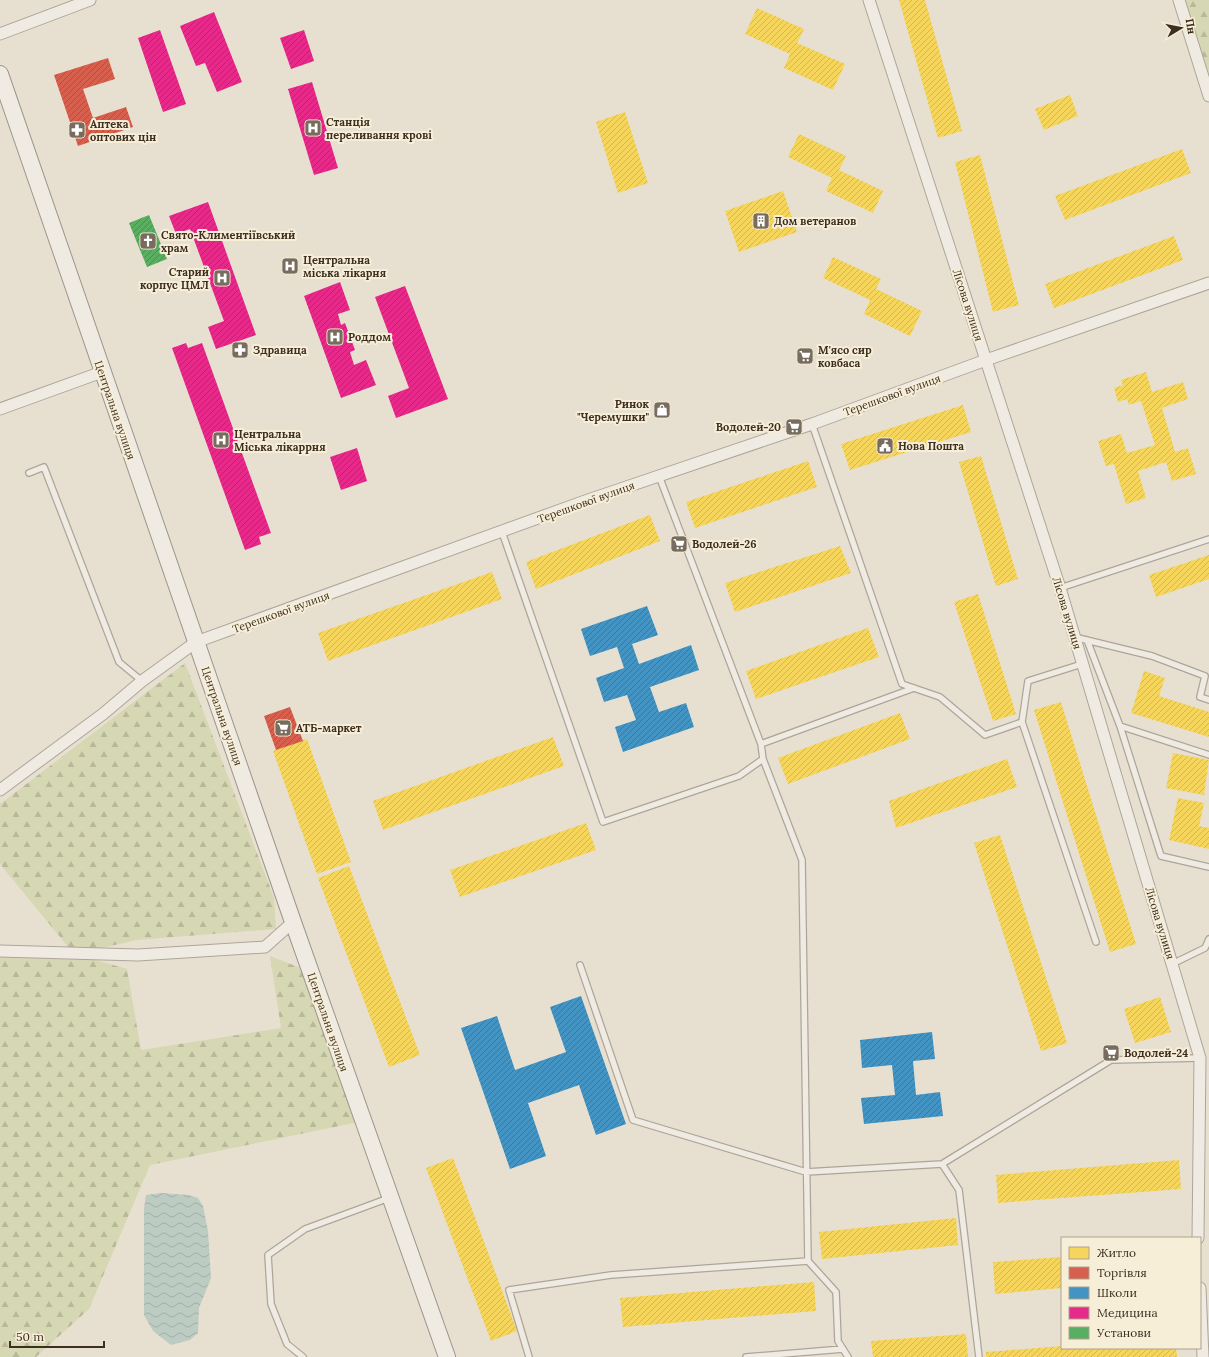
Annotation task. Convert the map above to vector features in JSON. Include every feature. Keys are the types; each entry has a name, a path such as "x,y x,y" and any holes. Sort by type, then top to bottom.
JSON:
{"main road":[{"name":"Центральна вулиця","path":"0,74 293,922 447,1357"}],"street":[{"path":"0,34 90,0"},
{"name":"Лісова вулиця","path":"869,0 1060,588 1200,1058 1198,1237"},
{"path":"1179,0 1209,96"},
{"name":"Терешкової вулиця","path":"0,790 103,714 142,681 196,642 659,476 812,424 986,360 1209,283"},
{"path":"0,409 102,372"},
{"path":"0,951 138,955 265,947 293,922"},
{"path":"1201,1311 1203,1357"}],"lane":[{"path":"812,424 902,684 940,697 985,735 1022,722"},
{"path":"28,473 44,467 119,662 142,681"},
{"path":"659,476 761,744 763,759 802,860 808,1261 836,1292 838,1341 848,1357"},
{"path":"502,532 603,822 740,776 763,759"},
{"path":"1060,588 1209,539"},
{"path":"1074,637 1152,656 1205,676 1200,697 1209,700"},
{"path":"1087,640 1120,726 1161,856 1209,867"},
{"path":"1082,664 1028,681 1022,722 1096,942"},
{"path":"761,744 914,688"},
{"path":"1120,726 1209,755"},
{"path":"1172,964 1205,948 1209,940"},
{"path":"580,965 633,1120 806,1172 942,1164 1111,1060 1200,1058"},
{"path":"942,1164 960,1190 978,1357"},
{"path":"303,1357 287,1344 271,1304 268,1255 305,1229 390,1197"},
{"path":"529,1357 509,1290 610,1275 808,1261"},
{"path":"746,1357 843,1349"}],"green space":[{"path":"1179,0 1209,0 1209,96"},
{"path":"185,663 274,898 276,929 137,940 75,954 127,969 141,1050 281,1028 270,956 306,970 359,1122 150,1165 89,1309 36,1357 0,1357 0,951 74,954 0,864 0,804"}],"water":[{"path":"161,1193 189,1195 198,1198 203,1206 208,1231 211,1278 199,1308 198,1333 190,1340 171,1345 153,1331 144,1315 144,1208 146,1195"}],"building: Житло":[{"path":"899,0 925,0 962,131 938,138"},
{"path":"757,8 804,29 797,43 845,64 833,90 784,68 790,54 745,34"},
{"path":"1070,95 1078,116 1044,130 1035,109"},
{"path":"625,112 648,183 618,193 596,122"},
{"path":"799,134 846,156 839,170 883,191 873,213 826,191 832,178 788,157"},
{"path":"1182,149 1191,173 1065,220 1055,196"},
{"path":"980,155 1019,305 993,312 955,162"},
{"name":"Дом ветеранов","path":"783,191 797,232 739,252 725,211"},
{"path":"1174,236 1183,260 1054,308 1045,284"},
{"path":"833,257 881,279 876,289 922,311 910,336 864,314 870,300 823,278"},
{"path":"1146,372 1152,392 1183,382 1188,399 1162,408 1175,452 1188,448 1196,474 1172,481 1166,462 1138,471 1146,498 1126,504 1114,464 1106,466 1098,441 1121,434 1127,453 1155,445 1141,401 1129,405 1127,399 1118,402 1114,388 1123,385 1121,380"},
{"path":"963,405 971,432 850,470 841,444"},
{"path":"981,456 1018,579 996,586 959,462"},
{"path":"808,461 817,487 695,528 686,502"},
{"path":"650,515 660,541 536,589 526,562"},
{"path":"840,546 851,573 735,612 725,583"},
{"path":"1209,555 1209,579 1156,597 1149,575"},
{"path":"492,572 502,599 328,661 318,633"},
{"path":"978,594 1016,714 993,721 954,602"},
{"path":"868,628 879,657 756,699 746,671"},
{"path":"1144,671 1165,678 1159,696 1209,712 1209,737 1131,713"},
{"path":"1061,702 1136,944 1110,952 1034,710"},
{"path":"900,713 910,739 788,784 778,758"},
{"path":"553,737 564,766 383,830 373,801"},
{"path":"307,739 351,862 317,874 273,751"},
{"path":"1173,753 1209,760 1204,795 1166,788"},
{"path":"1007,759 1017,787 896,828 889,801"},
{"path":"1178,798 1204,803 1199,826 1209,828 1209,849 1169,840"},
{"path":"586,823 596,850 460,897 450,870"},
{"path":"1000,835 1067,1043 1041,1051 974,843"},
{"path":"349,866 420,1055 389,1067 318,878"},
{"path":"1160,997 1171,1032 1135,1043 1124,1009"},
{"path":"453,1158 517,1331 491,1341 426,1168"},
{"path":"1179,1160 1181,1189 998,1203 996,1175"},
{"path":"956,1218 958,1245 822,1259 819,1232"},
{"path":"1061,1257 1061,1288 995,1294 993,1262"},
{"path":"814,1282 816,1311 623,1327 620,1298"},
{"path":"966,1334 968,1357 873,1357 871,1341"},
{"path":"1061,1346 1061,1349 1176,1349 1177,1357 986,1357 986,1352"}],"building: Торгівля":[{"path":"108,58 115,79 83,89 93,118 126,107 133,127 78,146 54,75"},
{"name":"АТБ-маркет","path":"290,707 303,741 276,750 264,716"}],"building: Школи":[{"path":"647,606 658,635 632,644 639,664 691,645 699,670 650,687 659,712 686,703 694,727 623,752 615,727 636,720 627,695 604,702 596,678 624,668 617,647 590,656 581,629"},
{"path":"581,996 626,1124 596,1135 579,1085 528,1103 546,1156 510,1169 461,1028 497,1016 515,1070 566,1052 550,1007"},
{"path":"932,1032 935,1059 913,1061 916,1095 940,1092 943,1116 864,1124 861,1098 895,1095 892,1065 862,1068 860,1040"}],"building: Медицина":[{"path":"214,12 242,82 217,92 205,63 196,66 180,26"},
{"path":"160,30 186,104 163,112 138,38"},
{"path":"304,30 314,61 291,69 280,38"},
{"name":"Станція переливання крові","path":"312,82 338,168 314,175 288,89"},
{"name":"Старий корпус ЦМЛ","path":"208,202 256,335 216,349 208,327 224,321 190,229 176,234 169,216"},
{"name":"Роддом","path":"340,282 350,310 338,314 341,325 345,323 355,350 350,352 354,365 366,360 376,385 341,398 304,296"},
{"path":"405,286 448,399 396,418 388,396 409,388 375,297"},
{"name":"Центральна Міська лікаррня","path":"186,343 188,348 202,343 271,533 259,537 261,544 245,550 172,348"},
{"path":"357,448 367,481 341,490 330,457"}],"building: Установи":[{"name":"Свято-Климентіївський храм","path":"149,215 167,259 147,267 129,223"}],"place":[{"name":"Станція переливання крові","path":"313,128"},
{"name":"Аптека оптових цін","path":"77,130"},
{"name":"Дом ветеранов","path":"761,221"},
{"name":"Свято-Климентіївський храм","path":"148,241"},
{"name":"Центральна міська лікарня","path":"290,266"},
{"name":"Старий корпус ЦМЛ","path":"222,278"},
{"name":"Роддом","path":"335,337"},
{"name":"Здравица","path":"240,350"},
{"name":"М'ясо сир ковбаса","path":"805,356"},
{"name":"Ринок \"Черемушки\"","path":"662,410"},
{"name":"Водолей-20","path":"794,427"},
{"name":"Центральна Міська лікаррня","path":"221,440"},
{"name":"Нова Пошта","path":"885,446"},
{"name":"Водолей-26","path":"679,544"},
{"name":"АТБ-маркет","path":"283,728"},
{"name":"Водолей-24","path":"1111,1053"}]}
